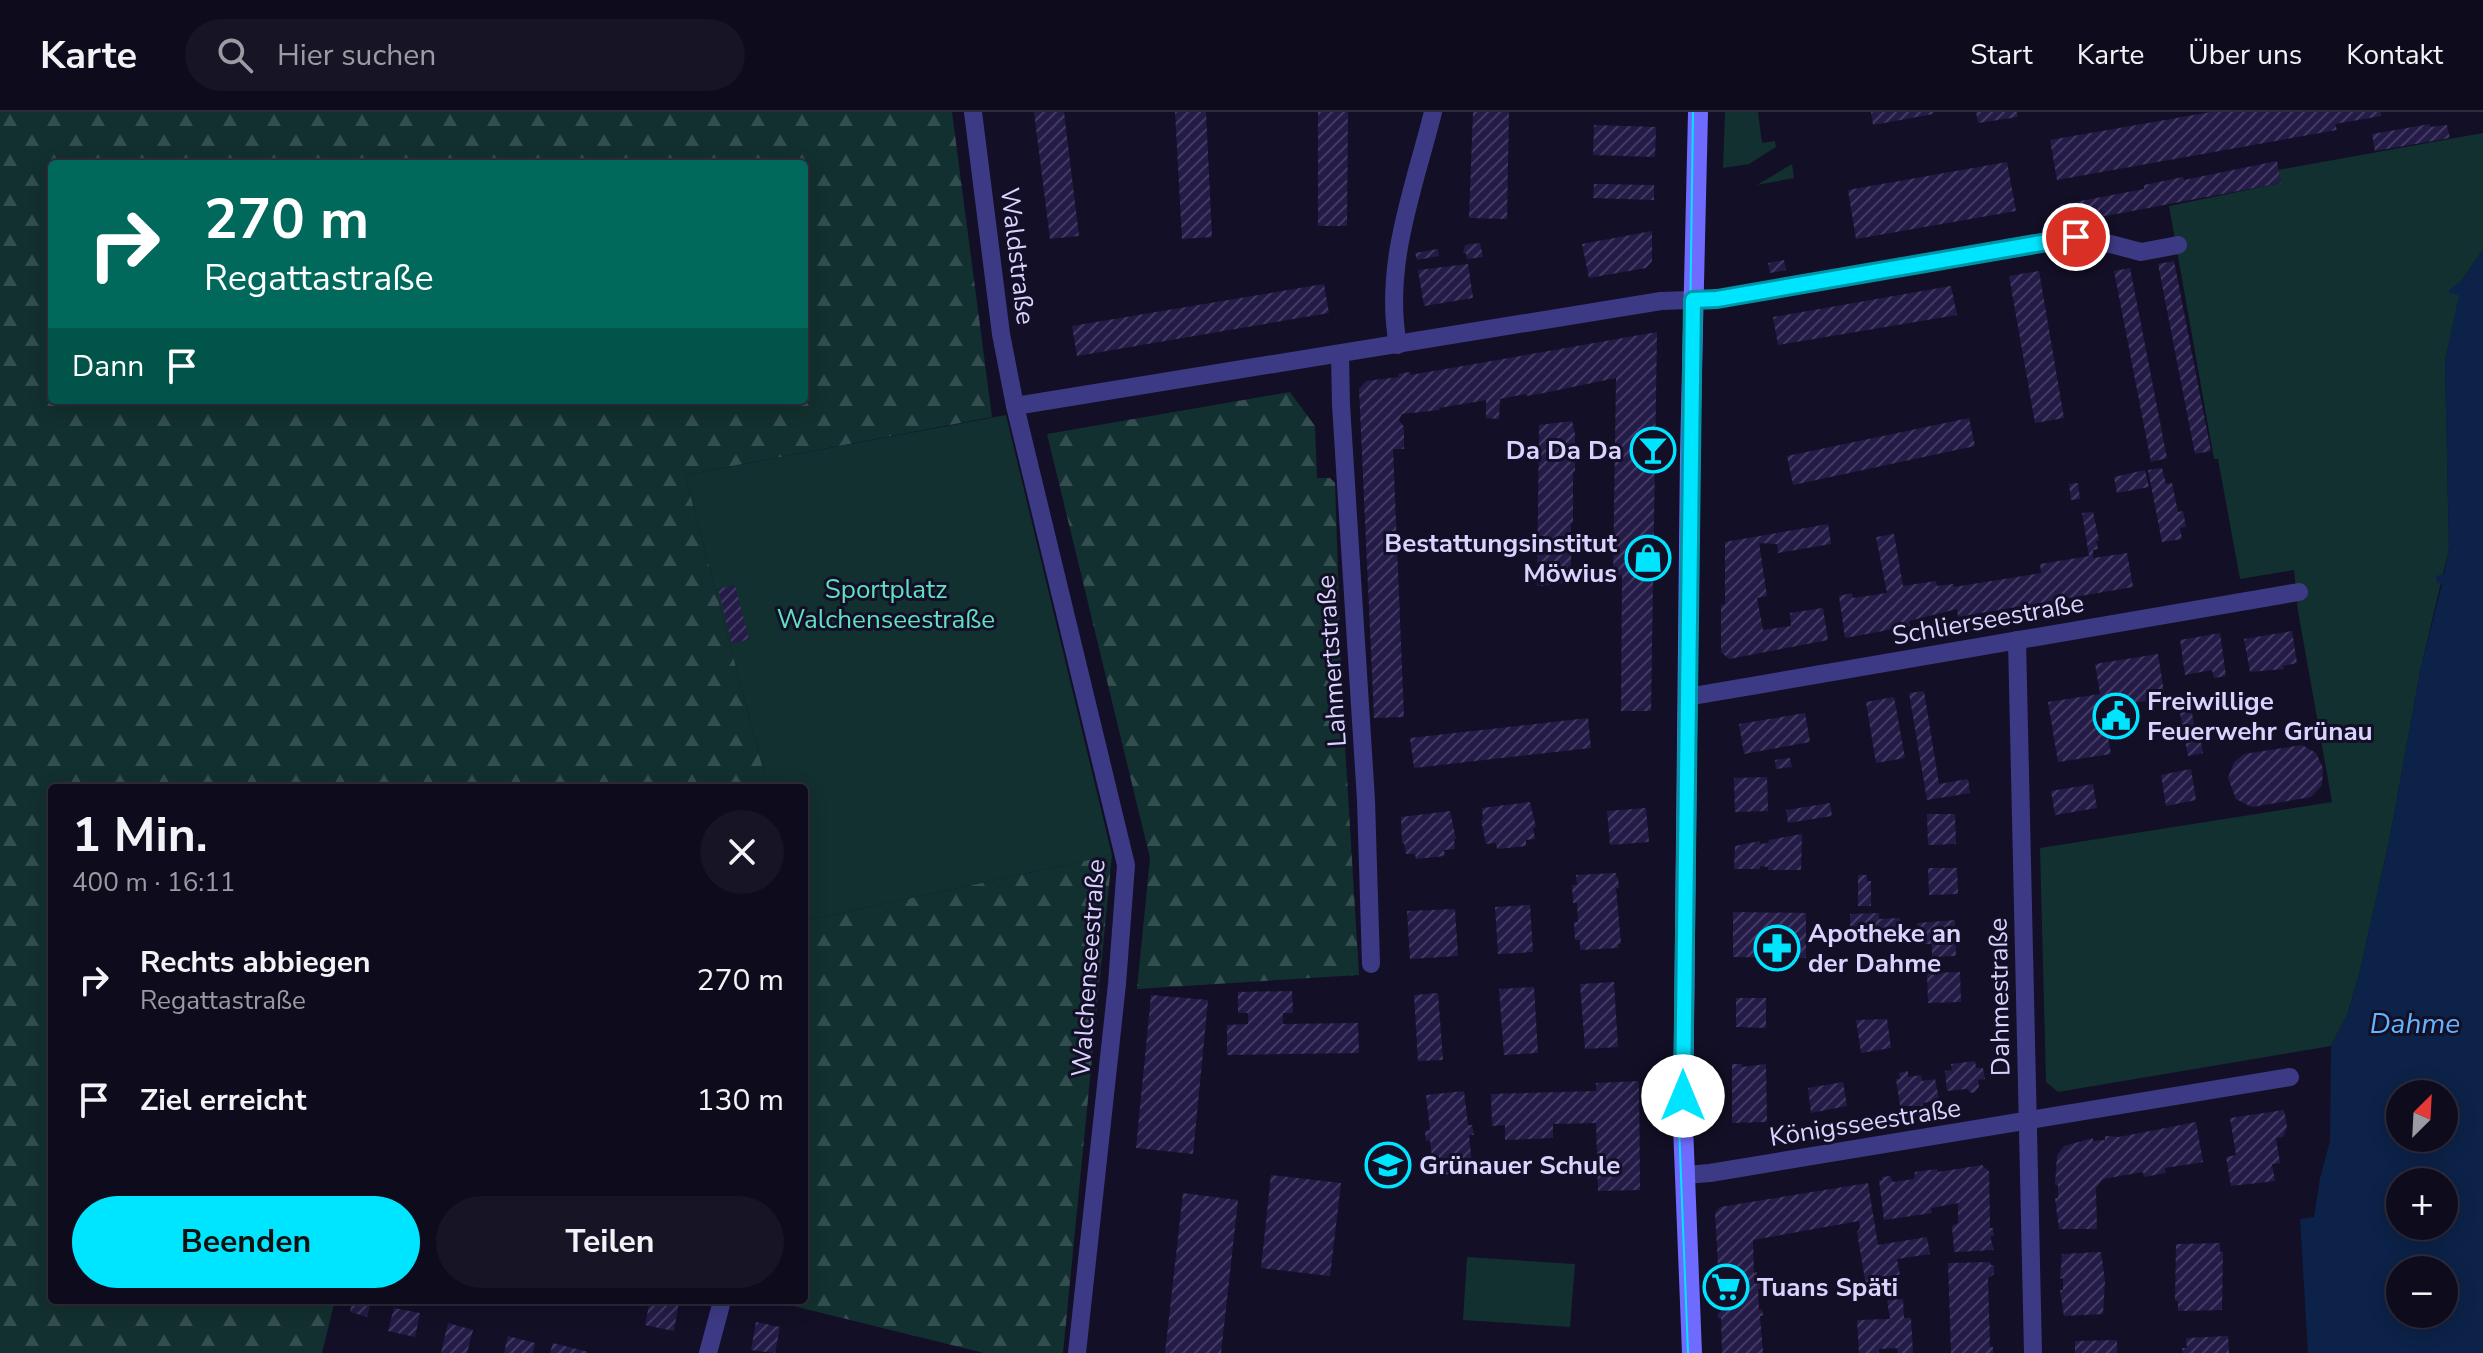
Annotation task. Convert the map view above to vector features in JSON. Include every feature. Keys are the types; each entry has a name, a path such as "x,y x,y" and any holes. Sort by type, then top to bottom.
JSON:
{"main road":[{"path":"1692,1353 1685,1175 1687,697 1698,112"}],"street":[{"name":"Waldstraße","path":"973,112 1001,334 1015,406"},
{"path":"1398,345 1393,307 1396,261 1433,112"},
{"path":"1015,406 1661,301 1717,299 2076,237 2141,252 2178,245"},
{"name":"Lahmertstraße","path":"1340,355 1366,800 1371,964"},
{"name":"Walchenseestraße","path":"1015,406 1126,865 1123,922 1077,1353"},
{"name":"Schlierseestraße","path":"1687,697 2299,592"},
{"name":"Dahmestraße","path":"2017,640 2033,1353"},
{"name":"Königsseestraße","path":"1685,1175 2290,1077"},
{"path":"708,1353 721,1304"}],"green space":[{"path":"0,112 952,112 992,417 685,475 767,784 48,784 48,1304 334,1304 322,1353 0,1353"},
{"path":"1725,112 1758,112 1762,143 1775,141 1776,147 1749,164 1723,168"},
{"path":"2483,133 2483,250 2462,280 2449,292 2460,294 2445,361 2449,549 2421,667 2389,842 2347,1015 2331,1046 2058,1092 2046,1082 2040,848 2332,802 2298,611 2294,570 2240,579 2218,459 2214,459 2169,206 2281,183 2278,170"},
{"path":"1792,164 1794,178 1757,185"},
{"path":"1290,392 1315,426 1317,478 1330,478 1335,483 1342,695 1359,975 1137,989 1150,858 1047,434"},
{"name":"Sportplatz Walchenseestraße","path":"1006,415 1112,855 808,920 808,784 767,784 685,475"},
{"path":"1112,855 1063,1353 984,1353 785,1304 808,1304 808,920"},
{"path":"1467,1257 1575,1264 1570,1327 1463,1320"}],"water":[{"name":"Dahme","path":"2483,250 2483,1353 2308,1353 2300,1219 2314,1217 2330,1141 2331,1046 2347,1015 2359,975 2389,842 2421,667 2442,584 2437,582 2436,576 2444,574 2449,549 2445,361 2459,295 2449,293 2462,280"}],"building":[{"path":"1034,112 1064,112 1079,236 1050,239"},
{"path":"1175,112 1206,112 1212,237 1182,239"},
{"path":"1318,112 1348,112 1347,226 1318,226"},
{"path":"1473,112 1509,112 1507,219 1469,218"},
{"path":"1871,112 1933,112 1933,114 1873,125"},
{"path":"1976,112 2017,112 2018,117 1978,123"},
{"path":"2211,112 2381,112 2381,116 2335,124 2337,130 2057,180 2050,140"},
{"path":"2430,124 2430,127 2447,125 2450,138 2375,151 2372,134"},
{"path":"1594,125 1656,127 1655,157 1593,155"},
{"path":"2277,161 2281,183 2063,224 2059,205 2144,189 2144,185 2183,177 2184,180"},
{"path":"2007,162 2016,211 1856,239 1848,190"},
{"path":"1594,184 1654,185 1654,200 1593,198"},
{"path":"1652,231 1652,261 1646,268 1589,278 1582,244"},
{"path":"1480,243 1483,257 1467,259 1466,253 1463,254 1465,245"},
{"path":"1438,249 1439,256 1417,260 1415,253"},
{"path":"1784,260 1786,270 1770,273 1768,263"},
{"path":"2174,261 2211,451 2195,454 2158,264"},
{"path":"1468,264 1473,298 1424,306 1418,270"},
{"path":"2130,268 2167,458 2151,462 2114,271"},
{"path":"2039,271 2064,418 2035,423 2009,276"},
{"path":"1324,284 1329,313 1077,356 1072,326"},
{"path":"1951,286 1957,315 1778,345 1773,317"},
{"path":"1657,332 1651,711 1621,711 1622,575 1613,576 1616,378 1500,399 1499,419 1486,418 1486,400 1402,414 1399,420 1404,427 1404,449 1393,449 1404,717 1374,718 1359,389 1366,381 1399,377 1398,374 1410,372 1411,375"},
{"path":"1969,418 1975,446 1793,485 1787,456"},
{"path":"1572,421 1575,471 1571,582 1537,586 1539,425"},
{"path":"2162,468 2166,484 2172,483 2178,512 2183,511 2186,527 2180,528 2182,539 2162,542 2148,470"},
{"path":"2145,470 2149,487 2117,493 2114,477"},
{"path":"2078,483 2080,499 2071,500 2069,484"},
{"path":"2093,512 2099,540 2096,541 2098,549 2093,550 2093,558 2127,553 2133,587 1958,617 1957,609 1909,621 1910,626 1845,638 1839,596 1852,593 1853,598 1887,593 1876,537 1894,534 1903,586 1936,581 1937,586 1953,584 1954,587 2041,573 2040,564 2089,556 2082,513"},
{"path":"1828,524 1831,544 1778,553 1777,544 1759,543 1767,596 1757,598 1763,630 1791,626 1790,613 1823,608 1828,640 1729,659 1721,652 1725,542"},
{"path":"735,585 749,639 732,644 718,589"},
{"path":"2292,631 2297,663 2283,666 2284,669 2250,672 2244,639"},
{"path":"2220,633 2226,676 2214,678 2212,670 2185,675 2180,640"},
{"path":"2158,654 2165,698 2103,708 2111,754 2058,762 2048,702 2100,694 2095,664"},
{"path":"1924,691 1939,784 1968,779 1970,793 1927,800 1909,693"},
{"path":"2189,695 2196,737 2200,737 2203,753 2188,756 2177,697"},
{"path":"1894,697 1905,758 1876,763 1866,702"},
{"path":"1805,713 1810,742 1744,754 1739,724"},
{"path":"1588,718 1591,748 1414,768 1410,738"},
{"path":"2302,745 2316,753 2323,768 2322,785 2311,797 2252,807 2236,799 2228,778 2234,762 2244,754"},
{"path":"1790,758 1792,767 1776,769 1775,760"},
{"path":"2191,769 2196,800 2166,806 2161,775"},
{"path":"1767,777 1768,811 1735,812 1734,778"},
{"path":"2093,784 2097,808 2055,815 2051,791"},
{"path":"1530,802 1536,827 1533,828 1535,839 1526,840 1526,846 1497,849 1496,843 1486,844 1482,808"},
{"path":"1830,803 1832,816 1788,823 1786,810"},
{"path":"1646,808 1649,842 1610,845 1607,811"},
{"path":"1450,811 1455,849 1444,850 1445,856 1416,859 1415,854 1406,854 1402,844 1401,817"},
{"path":"1927,814 1955,814 1956,844 1928,845"},
{"path":"1802,834 1801,870 1768,870 1768,867 1760,866 1760,869 1734,869 1735,846 1760,841 1760,844 1768,843 1769,840"},
{"path":"1928,868 1957,868 1958,894 1929,895"},
{"path":"1616,873 1621,944 1618,944 1619,948 1580,950 1580,940 1575,940 1577,903 1573,903 1572,885 1577,885 1576,875"},
{"path":"1858,875 1867,875 1867,881 1871,881 1871,906 1858,906"},
{"path":"1530,905 1533,952 1498,954 1495,907"},
{"path":"1455,909 1458,956 1410,959 1407,911"},
{"path":"1733,912 1806,913 1806,958 1733,957"},
{"path":"1879,913 1879,919 1900,918 1900,927 1874,928 1874,940 1850,940 1850,914"},
{"path":"1955,920 1956,956 1932,957 1932,944 1917,944 1917,923"},
{"path":"1960,972 1961,1002 1928,1003 1927,973"},
{"path":"1614,982 1618,1047 1585,1049 1580,984"},
{"path":"1534,987 1538,1053 1504,1055 1499,989"},
{"path":"1292,991 1293,1013 1283,1013 1283,1024 1358,1023 1359,1053 1227,1055 1227,1025 1248,1024 1248,1013 1238,1013 1238,992"},
{"path":"1438,993 1443,1060 1418,1061 1414,995"},
{"path":"1151,995 1208,1000 1193,1154 1136,1148"},
{"path":"1736,998 1766,998 1766,1028 1736,1027"},
{"path":"1887,1019 1891,1048 1861,1053 1856,1020"},
{"path":"1975,1061 1976,1068 1983,1068 1985,1079 1978,1080 1979,1087 1975,1092 1967,1089 1947,1091 1945,1071 1952,1070 1951,1064"},
{"path":"1732,1064 1742,1064 1742,1067 1766,1064 1767,1122 1732,1123"},
{"path":"1908,1071 1908,1077 1921,1075 1922,1081 1935,1079 1939,1100 1923,1103 1922,1106 1900,1106 1896,1079 1900,1079 1899,1073"},
{"path":"1639,1081 1640,1190 1598,1191 1596,1123 1553,1124 1553,1138 1505,1140 1505,1125 1492,1126 1491,1094 1596,1091 1596,1083"},
{"path":"1843,1082 1847,1106 1811,1113 1808,1088"},
{"path":"1464,1091 1468,1125 1472,1125 1474,1135 1469,1135 1473,1172 1434,1176 1430,1140 1426,1141 1425,1131 1430,1130 1426,1095"},
{"path":"2284,1110 2287,1127 2283,1137 2276,1138 2280,1163 2272,1164 2275,1181 2231,1186 2226,1157 2236,1155 2230,1118"},
{"path":"2196,1122 2203,1162 2165,1168 2166,1173 2144,1177 2143,1172 2103,1179 2096,1188 2097,1229 2059,1229 2055,1198 2058,1198 2058,1185 2055,1185 2057,1155 2064,1146 2093,1138 2093,1141 2105,1140 2105,1136 2119,1137"},
{"path":"1982,1165 1989,1171 1990,1228 1993,1228 1991,1240 1994,1250 1954,1252 1952,1226 1958,1223 1958,1203 1931,1208 1932,1213 1884,1220 1879,1180 1882,1177 1890,1176 1893,1182 1914,1179 1915,1172"},
{"path":"1271,1175 1341,1183 1330,1276 1261,1268"},
{"path":"1868,1183 1878,1245 1927,1237 1930,1254 1897,1259 1900,1275 1883,1278 1885,1290 1867,1292 1857,1232 1859,1221 1753,1240 1754,1273 1757,1272 1758,1282 1761,1282 1761,1289 1758,1289 1759,1310 1762,1309 1763,1316 1760,1316 1763,1353 1722,1353 1721,1318 1718,1318 1721,1312 1717,1298 1720,1298 1720,1291 1717,1291 1716,1285 1719,1284 1715,1213 1720,1207"},
{"path":"1183,1193 1238,1200 1221,1353 1165,1353"},
{"path":"2220,1243 2220,1252 2223,1252 2222,1310 2178,1311 2178,1301 2175,1301 2176,1244"},
{"path":"2101,1252 2105,1281 2103,1314 2064,1316 2060,1290 2063,1290 2063,1278 2060,1279 2062,1254"},
{"path":"1990,1262 1994,1265 1994,1274 1988,1278 1990,1347 1993,1347 1993,1353 1951,1353 1948,1263"},
{"path":"1903,1299 1904,1318 1911,1318 1913,1353 1898,1353 1897,1348 1879,1349 1879,1353 1859,1353 1857,1320 1890,1319 1887,1300"},
{"path":"351,1304 370,1306 367,1317 350,1312"},
{"path":"649,1304 679,1304 674,1331 645,1325"},
{"path":"394,1308 420,1313 415,1337 388,1331"},
{"path":"756,1322 780,1327 775,1353 751,1350"},
{"path":"448,1323 473,1330 467,1353 441,1353"},
{"path":"508,1336 535,1343 533,1353 504,1353"},
{"path":"2228,1336 2229,1353 2183,1353 2182,1348 2187,1348 2186,1338"},
{"path":"2117,1340 2117,1353 2075,1353 2075,1341"},
{"path":"553,1343 588,1352 550,1353"}],"tram line":[{"path":"1688,1353 1679,1126 1693,112"}],"place":[{"name":"Da Da Da","path":"1653,450"},
{"name":"Bestattungsinstitut Möwius","path":"1648,558"},
{"name":"Freiwillige Feuerwehr Grünau","path":"2116,716"},
{"name":"Apotheke an der Dahme","path":"1777,948"},
{"name":"Grünauer Schule","path":"1388,1165"},
{"name":"Tuans Späti","path":"1726,1287"}],"route":[{"path":"1683,1096 1693,300 1717,299 2076,237"}]}
